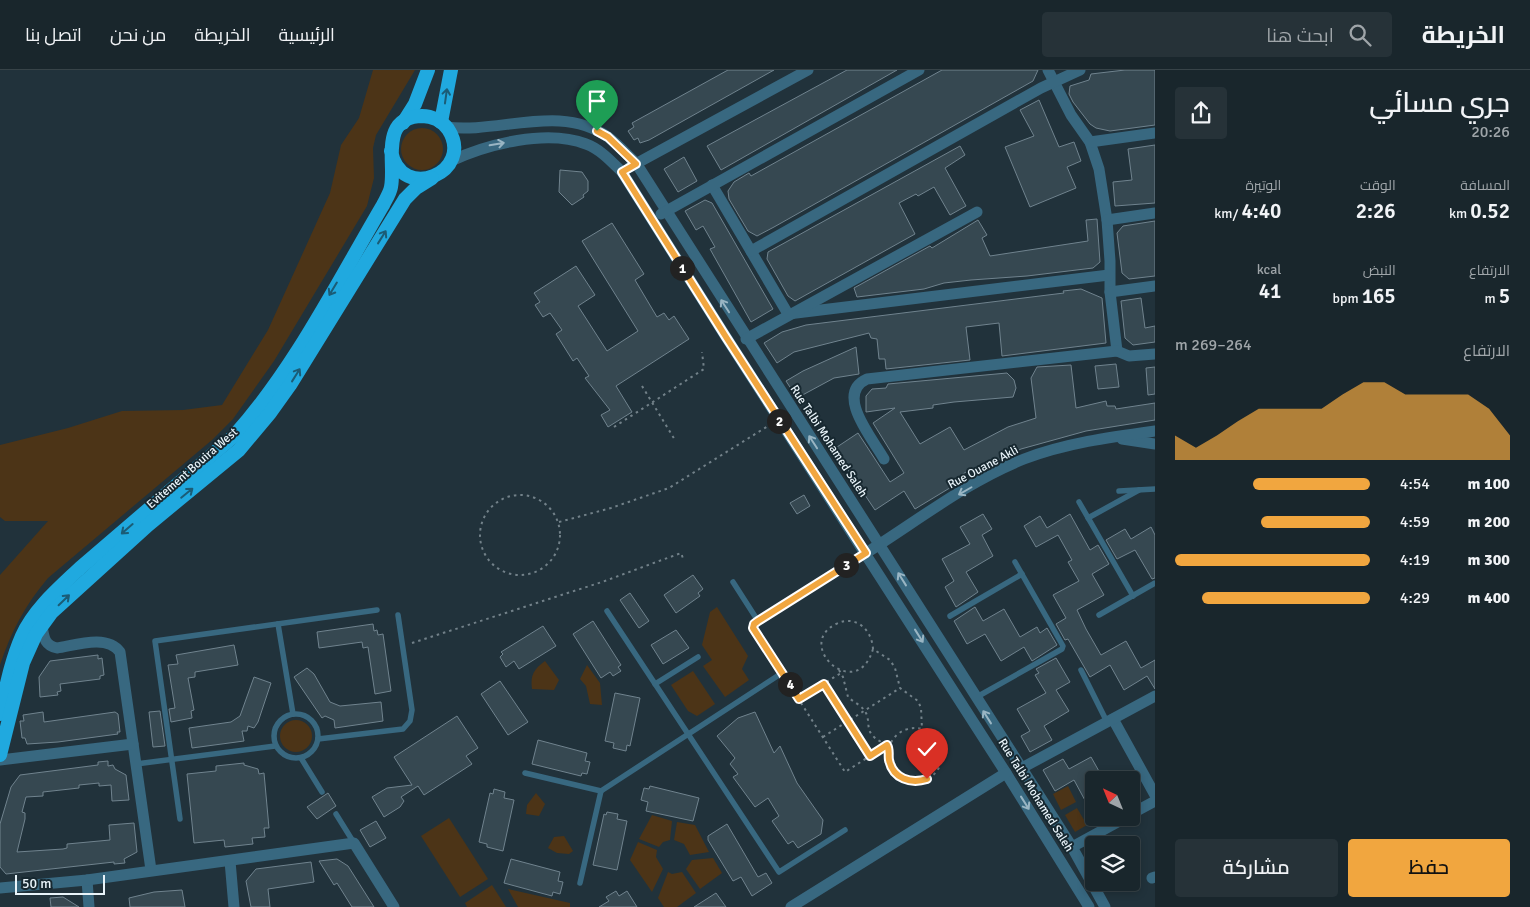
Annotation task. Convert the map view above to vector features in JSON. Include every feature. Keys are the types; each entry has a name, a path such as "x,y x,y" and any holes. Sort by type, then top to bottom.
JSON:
{"highway":[{"path":"398,128 404,122 418,116 434,118 444,125 454,144 451,161 446,168 434,177 421,179 408,176 394,163 391,150 394,135 398,128 412,110 428,70"},
{"path":"444,125 451,70"},
{"name":"Evitement Bouira West","path":"0,714 13,661 23,634 37,612 57,589 80,568 234,436 255,413 281,376 383,205 391,188 391,150"},
{"name":"Evitement Bouira West","path":"0,755 23,663 29,647 52,612 82,583 244,445 290,385 406,199 416,188 434,177"}],"street":[{"path":"622,172 808,70"},
{"path":"652,219 919,70"},
{"path":"1048,70 1071,114 1090,142 1099,169 1107,220 1110,292 1117,351"},
{"path":"751,251 1054,81 1080,70"},
{"name":"Rue Talbi Mohamed Saleh","path":"444,125 502,126 529,122 577,122 608,137 636,164 746,339 880,544 1020,770 1072,847 1105,907"},
{"path":"1090,142 1155,134"},
{"name":"Rue Talbi Mohamed Saleh","path":"451,161 487,146 528,139 568,139 587,144 598,150 622,172 1006,773 1089,907"},
{"path":"712,185 788,314"},
{"path":"746,339 788,314 977,212"},
{"path":"1107,220 1155,213"},
{"path":"788,314 1109,275"},
{"path":"1110,292 1155,286"},
{"path":"884,458 855,409 852,398 855,388 860,382 1117,351 1128,356 1155,354"},
{"name":"Rue Ouane Akli","path":"866,553 956,496 1023,460 1058,447 1106,437 1155,431"},
{"path":"1106,437 1155,444"},
{"path":"42,626 45,641 50,646 57,648 106,641 114,644 120,652 151,870"},
{"path":"1020,770 1155,696"},
{"path":"1110,720 1155,795"},
{"path":"0,760 132,744"},
{"path":"791,907 1006,773"},
{"path":"1140,809 1155,801"},
{"path":"1072,847 1110,826"},
{"path":"0,888 87,880 354,843 394,907"},
{"path":"230,860 234,907"},
{"path":"87,880 89,907"}],"lane":[{"path":"1119,491 1155,489"},
{"path":"1088,518 1139,490"},
{"path":"1079,502 1133,596"},
{"path":"580,883 601,792 782,673 753,628 754,624 866,553"},
{"path":"975,698 1062,649 1063,646 1015,562"},
{"path":"950,616 1022,574"},
{"path":"733,582 758,621"},
{"path":"1099,615 1155,583"},
{"path":"180,819 155,641 377,610"},
{"path":"607,611 779,872 845,830"},
{"path":"318,739 403,729 410,721 412,710 398,615"},
{"path":"278,624 293,714"},
{"path":"655,684 698,657"},
{"path":"1081,670 1110,720"},
{"path":"293,714 300,714 312,720 318,732 318,739 312,752 300,758 286,756 275,746 274,732 280,720 293,714"},
{"path":"135,764 275,746"},
{"path":"300,758 322,792"},
{"path":"526,773 601,792"},
{"path":"336,814 354,843"}],"path":[{"path":"614,427 704,369 702,352"},
{"path":"642,386 675,440"},
{"path":"559,522 611,508 669,488 779,420"},
{"path":"530,495 543,501 552,510 559,522 561,536 558,549 551,560 541,569 529,574 516,575 503,571 492,564 484,554 480,542 480,528 484,516 492,505 510,496 530,495"},
{"path":"402,646 602,582 681,553 684,561"},
{"path":"849,621 864,627 872,641 873,649 871,656 861,668 847,672 839,670 826,661 822,645 824,637 834,625 849,621"},
{"path":"873,649 890,660 895,668 900,688 918,701 921,708 922,729"},
{"path":"839,670 848,696 865,711 872,735 889,748"},
{"path":"782,673 845,772 887,745"},
{"path":"799,699 841,673"},
{"path":"824,684 870,756"},
{"path":"823,737 900,688"},
{"path":"907,729 922,729 932,734 942,749 939,767 927,779 910,781 895,772 888,757 889,748 899,733 907,729"}],"shaded area":[{"path":"373,70 415,70 376,135 373,148 374,178 367,206 274,361 233,419 212,440 48,578 32,598 20,619 0,665 0,575 48,521 5,521 0,517 0,445 68,428 122,411 183,410 222,405 268,330 330,193 341,145 359,118"},
{"path":"418,128 426,128 437,134 443,149 437,164 426,170 418,170 407,164 401,153 401,145 407,134"},
{"path":"717,607 748,656 742,669 749,680 725,697 703,666 712,660 702,645 710,612"},
{"path":"545,661 559,680 554,690 532,689 534,673"},
{"path":"587,665 600,683 602,705 590,704 586,686 580,679"},
{"path":"693,671 715,704 697,716 688,711 671,685"},
{"path":"296,720 302,721 307,725 311,730 311,742 307,747 302,751 296,752 290,751 285,747 281,742 280,736 281,730 285,725 290,721"},
{"path":"1068,786 1076,802 1061,810 1053,794"},
{"path":"536,793 545,804 539,816 526,814 527,805"},
{"path":"1077,808 1085,822 1085,826 1075,832 1065,815"},
{"path":"652,815 672,821 670,840 663,842 659,847 639,839"},
{"path":"449,818 488,879 460,897 421,836"},
{"path":"677,822 695,825 709,852 690,855 684,844 674,840"},
{"path":"564,836 573,851 569,854 557,853 548,848 554,837"},
{"path":"638,842 657,850 656,857 663,869 652,892 630,860"},
{"path":"713,858 722,873 700,889 686,869 692,860"},
{"path":"668,872 672,874 682,872 696,893 677,907 664,907 658,898"},
{"path":"492,885 506,907 467,907 465,903"},
{"path":"508,889 570,903 570,907 518,907"}],"building":[{"path":"728,70 774,70 649,140 640,143 638,138 634,140 628,131 634,127 632,123"},
{"path":"847,70 897,70 721,170 707,146"},
{"path":"942,70 1038,70 1033,81 774,227 757,236 748,231 729,199 728,191 734,182 749,173 751,176"},
{"path":"1125,70 1155,70 1155,125 1110,131 1096,128 1090,124 1073,102 1069,94 1070,86 1089,80 1091,74"},
{"path":"1039,100 1059,147 1074,142 1081,161 1067,167 1076,188 1030,207 1005,147 1034,136 1020,110"},
{"path":"1155,145 1155,203 1115,206 1113,182 1132,180 1128,149"},
{"path":"960,146 965,155 945,168 966,206 950,215 934,187 918,196 916,194 899,203 915,234 795,301 788,296 767,259 768,252"},
{"path":"684,157 697,181 678,192 664,169"},
{"path":"560,170 582,172 588,181 588,191 583,195 584,197 572,205 559,192"},
{"path":"705,200 712,203 773,309 751,322 710,249 715,247 703,226 696,230 685,211"},
{"path":"1097,219 1100,262 1093,268 944,283 924,289 857,297 854,288 930,246 932,248 978,220 987,235 982,238 990,256 1088,241 1086,220"},
{"path":"1155,221 1155,276 1129,279 1122,273 1117,233 1123,226"},
{"path":"612,223 644,274 635,280 657,317 664,313 669,320 674,316 689,339 616,386 632,412 608,427 601,415 610,410 585,378 589,376 577,358 573,361 556,334 562,330 550,313 543,317 535,305 540,302 534,293 576,266 595,295 578,306 607,351 638,331 582,241"},
{"path":"1081,289 1102,298 1106,343 1002,356 999,323 966,327 970,360 886,369 885,359 879,359 877,339 871,338 869,333 794,352 777,363 764,343 782,332 806,325 1064,293 1063,291"},
{"path":"1141,298 1145,328 1155,326 1155,342 1133,345 1125,338 1121,301"},
{"path":"856,347 859,374 834,378 797,398 786,381 803,371"},
{"path":"1116,364 1119,387 1098,389 1095,366"},
{"path":"1071,365 1076,408 1106,401 1107,406 1115,406 1116,409 1155,403 1155,420 1086,431 1021,449 970,473 969,470 951,482 953,486 915,509 904,491 875,510 834,449 858,433 890,482 904,473 873,423 895,408 866,412 866,396 872,389 886,388 888,384 1007,373 1014,380 1016,388 1013,397 954,402 933,405 933,408 900,412 920,444 950,427 964,450 1008,427 1036,418 1031,378 1037,367"},
{"path":"1155,367 1155,394 1148,395 1146,368"},
{"path":"804,495 810,506 797,514 790,503"},
{"path":"983,514 992,529 982,535 993,556 966,572 978,592 956,607 945,587 954,581 942,559 970,544 960,527"},
{"path":"1070,514 1090,550 1098,545 1109,564 1092,574 1104,595 1077,610 1086,629 1101,655 1126,641 1141,668 1155,660 1155,689 1147,676 1124,690 1110,665 1090,677 1068,639 1065,640 1056,624 1066,618 1053,595 1079,581 1068,562 1072,560 1058,535 1036,547 1024,526 1040,516 1047,528"},
{"path":"1151,527 1155,535 1155,578 1152,579 1135,550 1117,559 1106,540 1125,529 1131,539"},
{"path":"693,575 703,589 698,593 700,596 676,613 664,595"},
{"path":"630,593 649,621 639,628 620,600"},
{"path":"975,607 983,621 1004,609 1020,637 1037,627 1040,633 1047,628 1057,645 1032,661 1024,647 1001,661 985,634 967,644 954,621"},
{"path":"593,621 621,665 618,667 621,671 613,676 610,672 601,678 573,634"},
{"path":"373,624 374,631 377,630 378,635 383,634 391,691 375,694 368,647 363,648 362,642 319,648 317,632"},
{"path":"543,626 556,646 519,669 514,661 506,667 500,657 503,654 501,652"},
{"path":"676,630 689,648 663,664 651,645"},
{"path":"234,645 238,665 195,672 195,677 188,678 194,710 191,711 192,718 171,722 169,709 175,708 168,665 178,664 176,655"},
{"path":"98,655 98,659 102,658 104,675 100,676 100,679 60,684 61,691 57,692 58,695 40,697 39,677 50,661"},
{"path":"1056,658 1070,682 1056,690 1069,711 1044,726 1052,740 1030,752 1021,736 1030,731 1017,709 1046,693 1035,675 1039,673 1036,669"},
{"path":"307,668 314,674 330,702 340,706 381,702 383,721 335,728 334,720 325,716 322,718 294,677"},
{"path":"254,677 271,683 258,722 254,728 248,726 247,731 242,731 244,741 192,748 189,728 231,722 240,716"},
{"path":"500,681 528,722 508,735 481,694"},
{"path":"615,693 640,698 630,746 627,745 626,751 613,748 614,743 605,741"},
{"path":"160,711 165,746 153,747 149,712"},
{"path":"43,712 44,722 115,712 118,714 120,732 117,732 118,734 58,742 27,744 25,738 22,738 20,721 24,721 23,715"},
{"path":"755,712 774,753 780,746 797,783 823,820 821,834 798,848 793,841 788,844 772,821 779,816 768,798 755,807 733,777 738,774 730,764 735,758 717,736 738,718"},
{"path":"457,716 478,748 466,756 472,764 424,795 418,786 401,797 404,801 400,807 384,817 372,797 387,788 412,785 394,757"},
{"path":"538,740 587,753 585,761 590,762 587,774 582,773 581,776 532,764"},
{"path":"1091,757 1099,771 1085,771 1085,800 1074,780 1055,791 1043,770 1063,759 1069,769"},
{"path":"108,761 108,766 113,765 115,769 126,775 129,800 112,801 111,785 99,786 99,783 79,785 79,788 43,792 43,796 26,797 22,812 25,813 25,819 17,852 63,849 67,848 67,844 110,840 109,825 134,823 137,852 124,859 125,863 114,864 114,862 6,874 0,867 0,824 11,787 20,775 98,765 98,762"},
{"path":"244,763 244,765 258,769 259,774 264,773 269,828 264,828 265,837 252,838 253,844 225,847 224,840 194,843 187,774 216,771 216,766"},
{"path":"650,786 699,798 693,821 646,811 648,802 641,800 644,788 649,789"},
{"path":"494,789 505,792 504,798 514,800 503,851 487,847 487,844 479,842 490,793 493,794"},
{"path":"328,793 336,806 317,819 307,807"},
{"path":"607,812 618,814 617,819 627,821 617,870 593,865 604,814 606,815"},
{"path":"376,821 386,838 370,847 360,830"},
{"path":"727,824 758,877 766,873 772,883 752,896 741,877 733,881 708,840 708,836"},
{"path":"337,859 348,866 374,907 352,907 337,883 334,885 319,861"},
{"path":"511,859 560,872 558,881 563,882 560,894 553,892 552,896 504,883"},
{"path":"311,862 314,882 268,889 270,907 251,907 246,881 256,869"},
{"path":"182,890 185,907 130,907 129,898 154,892"},
{"path":"616,891 619,896 627,891 637,907 599,907 609,901 606,897"},
{"path":"716,893 726,907 694,907"},
{"path":"63,897 79,907 51,907 50,898"}],"route":[{"path":"597,131 608,137 636,164 622,172 693,287 866,553 758,621 754,624 753,628 799,699 824,684 870,756 887,745 889,748 888,757 890,765 902,778 910,781 927,779"}]}
